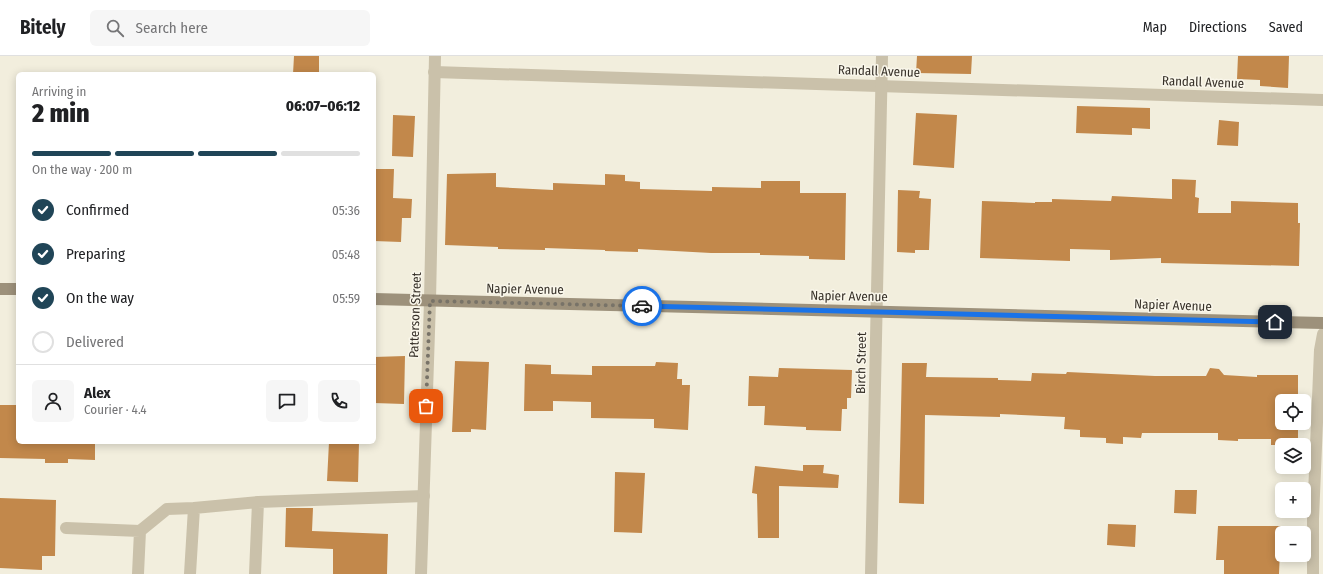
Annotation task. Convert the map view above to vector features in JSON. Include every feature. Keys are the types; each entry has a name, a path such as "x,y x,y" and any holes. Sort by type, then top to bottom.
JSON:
{"street":[{"name":"Patterson Street","path":"421,574 430,301 435,56"},
{"name":"Birch Street","path":"871,574 882,56"},
{"name":"Randall Avenue","path":"434,72 1323,100"},
{"path":"0,289 16,289"},
{"name":"Napier Avenue","path":"376,300 1323,323"},
{"path":"1313,574 1320,350 1323,334"},
{"path":"66,528 140,532 167,509 258,502 424,496"},
{"path":"255,574 258,502"},
{"path":"190,574 194,508"},
{"path":"138,574 140,532"}],"building":[{"path":"294,56 319,56 319,72 293,72"},
{"path":"917,56 972,56 971,74 916,73"},
{"path":"1238,56 1289,56 1288,88 1260,86 1260,80 1237,79"},
{"path":"1077,106 1150,108 1150,129 1132,128 1132,135 1076,133"},
{"path":"916,113 957,115 954,168 913,165"},
{"path":"393,115 415,116 413,157 392,156"},
{"path":"1219,120 1239,122 1238,146 1217,145"},
{"path":"376,169 394,169 393,198 412,199 411,218 402,218 401,242 376,241"},
{"path":"496,173 496,187 553,190 553,183 605,185 605,174 625,175 625,181 640,182 640,189 712,191 712,187 761,188 761,181 800,181 800,193 846,193 845,260 809,259 809,256 760,255 760,253 711,253 638,249 638,252 545,248 545,250 498,249 498,247 445,245 447,174"},
{"path":"1172,179 1196,180 1195,197 1199,198 1198,213 1231,213 1231,201 1298,203 1298,223 1300,223 1299,266 1161,263 1161,258 1110,260 1110,250 1070,249 1070,261 980,258 982,201 1035,203 1052,202 1052,199 1111,201 1112,196 1172,199"},
{"path":"898,190 920,191 919,198 931,199 929,250 915,250 915,253 897,252"},
{"path":"405,356 404,404 376,403 376,357"},
{"path":"455,361 489,362 486,430 471,429 471,432 452,432"},
{"path":"656,362 678,363 677,379 682,379 682,385 690,385 688,430 654,428 654,419 591,418 591,402 553,401 553,411 524,411 525,364 551,365 551,374 592,375 592,366 655,366"},
{"path":"902,363 927,363 926,377 998,378 998,380 1031,381 1032,373 1066,374 1067,372 1155,376 1206,376 1210,368 1219,369 1224,375 1257,377 1257,375 1298,375 1298,394 1275,394 1275,430 1298,430 1298,438 1275,438 1275,445 1271,445 1271,439 1238,439 1238,441 1218,440 1218,433 1142,433 1141,438 1123,437 1123,444 1106,443 1106,438 1080,437 1080,430 1064,429 1065,417 1000,414 1000,417 925,415 924,504 899,503"},
{"path":"779,368 852,370 851,398 847,398 847,409 842,409 841,431 806,430 806,427 764,425 765,406 748,406 749,376 778,377"},
{"path":"0,405 16,405 16,444 95,444 95,460 68,459 68,463 45,463 45,459 0,458"},
{"path":"329,444 359,444 358,482 327,481"},
{"path":"803,465 824,465 823,473 839,475 838,488 779,486 779,538 758,538 757,494 752,493 755,466 803,471"},
{"path":"615,472 645,473 642,533 614,532"},
{"path":"1175,490 1197,490 1196,514 1174,513"},
{"path":"0,498 56,500 55,556 42,556 42,570 0,568"},
{"path":"286,508 313,508 312,531 388,534 387,574 333,574 333,549 285,547"},
{"path":"1108,524 1136,525 1135,547 1107,545"},
{"path":"1218,526 1275,526 1275,562 1280,562 1279,574 1224,574 1224,560 1216,560"}],"way so far":[{"path":"426,406 430,301 642,306"}],"route":[{"path":"642,306 892,311 1275,322"}]}
